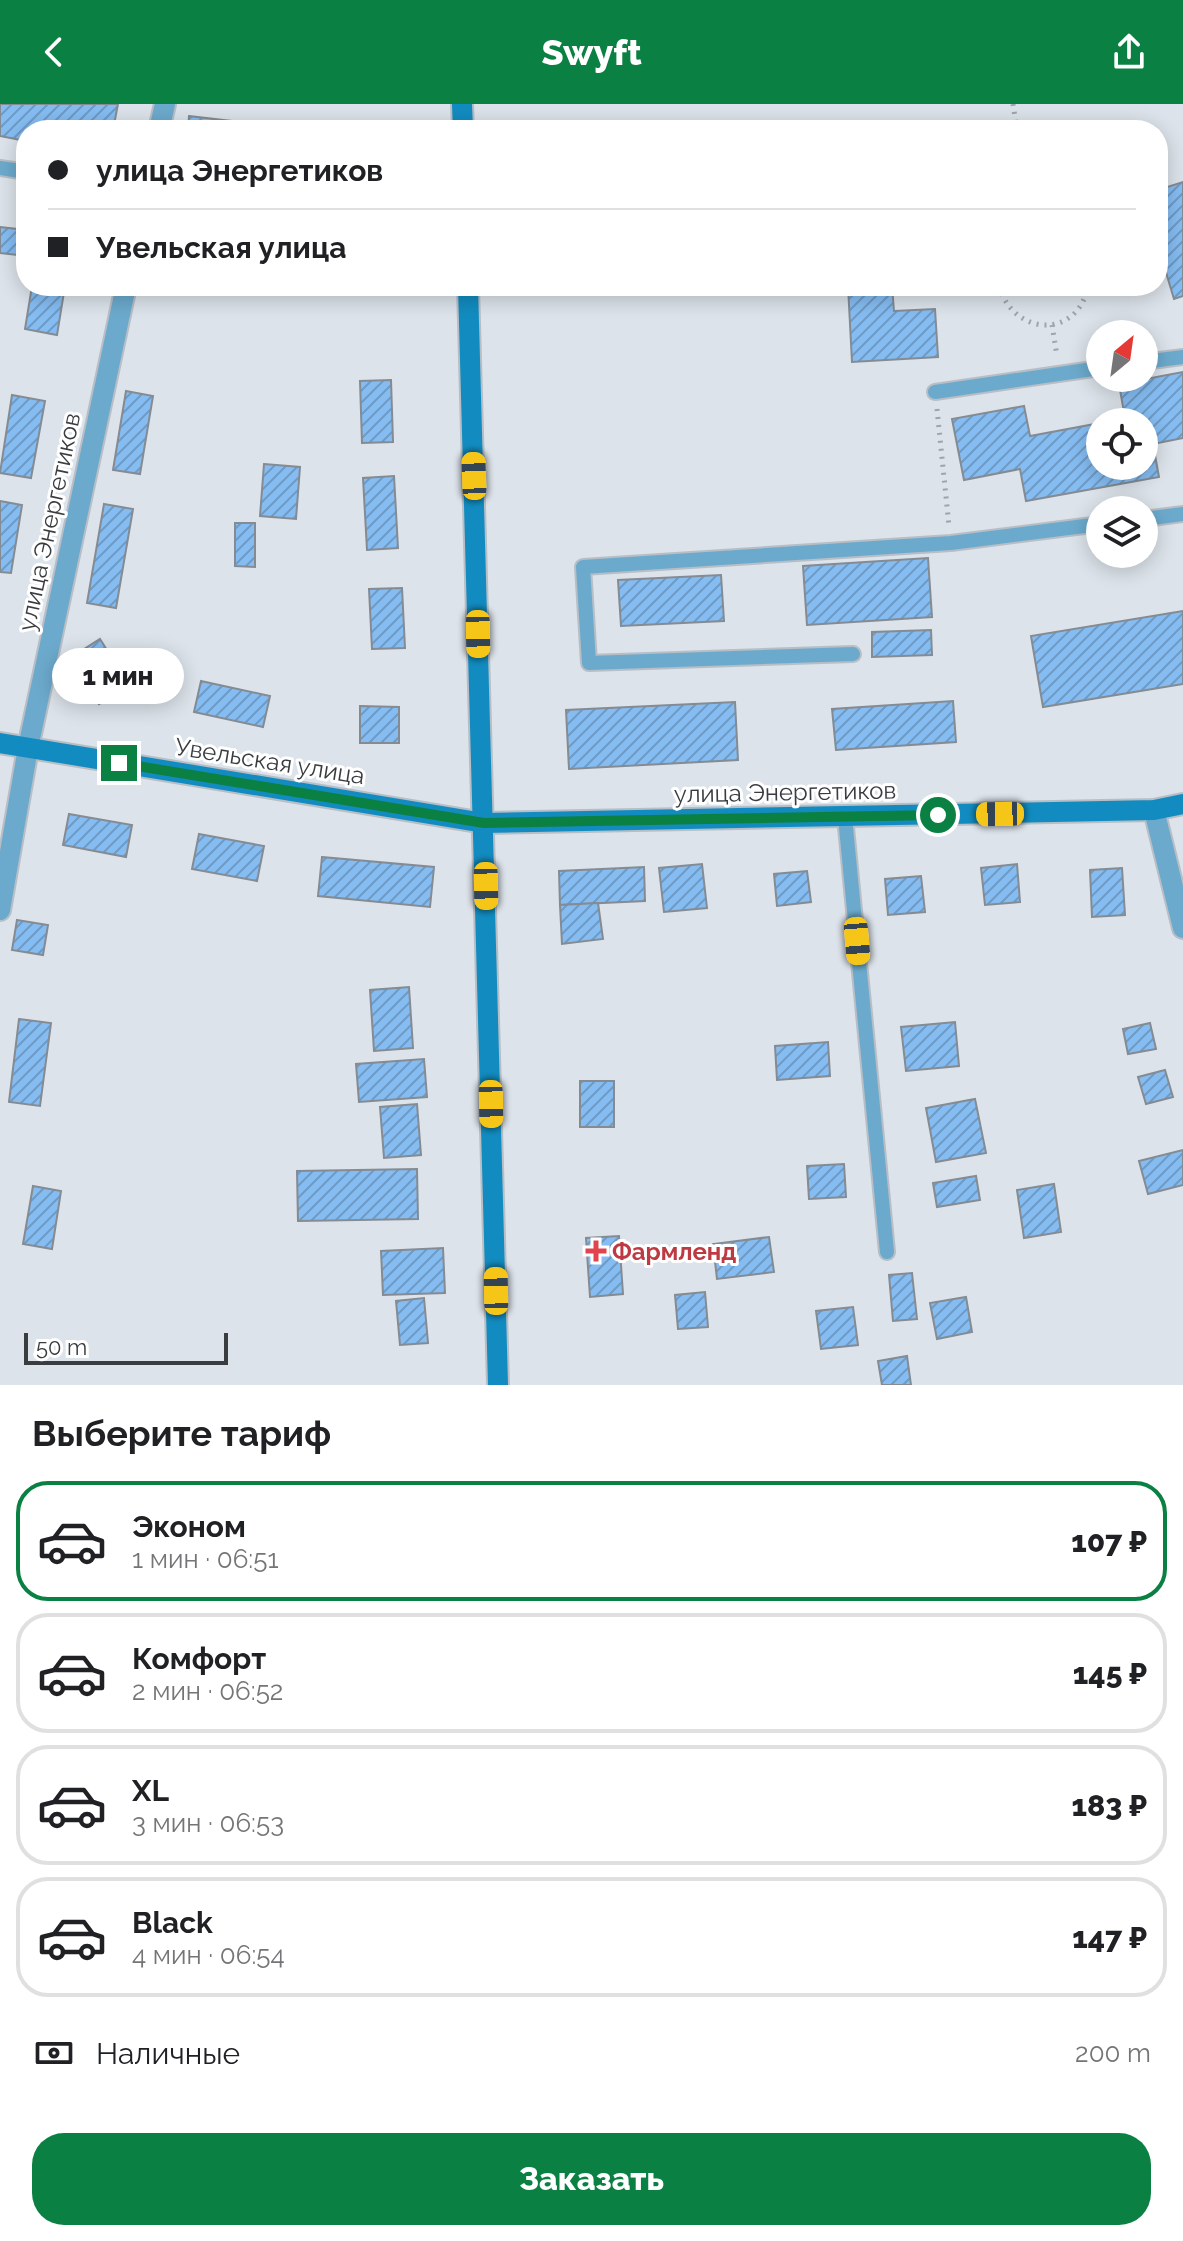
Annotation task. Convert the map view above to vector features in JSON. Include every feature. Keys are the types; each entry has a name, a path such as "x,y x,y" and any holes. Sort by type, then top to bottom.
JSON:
{"street":[{"name":"улица Энергетиков","path":"0,910 28,748 124,296"},
{"path":"468,296 498,1385"},
{"name":"Увельская улица","path":"0,743 484,823"},
{"name":"улица Энергетиков","path":"484,823 1154,810 1183,804"},
{"path":"1154,810 1183,928"}],"lane":[{"path":"1158,360 1183,357"},
{"path":"935,392 1086,370"},
{"path":"1158,517 1183,514"},
{"path":"853,654 589,663 583,567 951,543 1086,526"},
{"path":"845,817 887,1252"}],"path":[{"path":"1002,296 1012,313 1026,322 1052,325 1079,309 1084,296"},
{"path":"1052,325 1060,373"},
{"path":"935,392 951,543"}],"building":[{"path":"0,104 118,104 115,120 16,120 16,139 0,136"},
{"path":"189,116 224,120 189,120"},
{"path":"1183,182 1183,296 1174,299 1168,279 1168,187"},
{"path":"0,227 16,229 16,255 0,253"},
{"path":"30,296 63,296 57,335 25,329"},
{"path":"849,296 893,296 894,311 935,309 938,357 852,362"},
{"path":"1183,372 1183,438 1158,443 1158,408 1123,408 1120,392 1158,392 1158,377"},
{"path":"391,380 393,442 362,443 360,381"},
{"path":"126,391 153,396 140,474 113,470"},
{"path":"12,395 45,401 31,478 0,473"},
{"path":"1024,406 1030,436 1086,426 1086,480 1142,480 1026,501 1020,469 964,480 952,419"},
{"path":"264,464 300,467 296,519 260,516"},
{"path":"394,476 398,548 367,550 363,478"},
{"path":"0,501 22,505 11,573 0,572"},
{"path":"104,504 133,509 116,608 87,603"},
{"path":"235,523 255,523 255,567 235,566"},
{"path":"928,558 932,617 807,625 803,566"},
{"path":"721,575 724,621 621,626 618,580"},
{"path":"402,588 405,648 372,649 369,589"},
{"path":"1183,611 1183,684 1043,707 1031,636"},
{"path":"931,630 932,655 872,657 872,632"},
{"path":"100,639 129,685 99,704 70,658"},
{"path":"201,681 270,696 263,727 194,712"},
{"path":"953,701 956,742 836,750 832,709"},
{"path":"735,702 738,760 569,769 566,710"},
{"path":"360,706 399,707 399,743 360,743"},
{"path":"69,814 132,825 126,857 63,845"},
{"path":"199,834 264,846 257,881 192,869"},
{"path":"322,857 434,867 430,907 318,896"},
{"path":"702,864 707,908 664,912 659,868"},
{"path":"1017,864 1020,902 985,905 981,868"},
{"path":"644,867 645,901 560,905 559,871"},
{"path":"1122,868 1125,915 1092,917 1090,870"},
{"path":"807,871 811,902 777,906 774,874"},
{"path":"921,876 925,912 888,915 885,879"},
{"path":"598,903 603,939 562,944 560,905"},
{"path":"17,920 48,925 43,955 12,950"},
{"path":"409,987 413,1048 374,1051 370,990"},
{"path":"19,1019 51,1023 40,1106 9,1102"},
{"path":"955,1022 959,1066 906,1071 901,1027"},
{"path":"1150,1023 1156,1049 1128,1054 1123,1029"},
{"path":"828,1042 830,1076 777,1080 775,1046"},
{"path":"424,1059 427,1097 359,1102 356,1064"},
{"path":"1165,1070 1173,1097 1146,1104 1138,1077"},
{"path":"580,1081 614,1081 614,1127 580,1127"},
{"path":"975,1099 986,1153 936,1162 926,1108"},
{"path":"417,1104 421,1155 384,1158 380,1107"},
{"path":"1183,1150 1183,1185 1148,1194 1139,1161"},
{"path":"844,1164 846,1197 809,1199 807,1166"},
{"path":"417,1169 418,1219 298,1221 297,1171"},
{"path":"976,1176 980,1200 937,1207 933,1183"},
{"path":"1054,1184 1061,1232 1024,1238 1017,1190"},
{"path":"33,1186 61,1191 52,1249 23,1244"},
{"path":"619,1236 623,1294 590,1297 586,1238"},
{"path":"769,1237 774,1272 717,1279 713,1244"},
{"path":"443,1248 445,1293 383,1295 381,1251"},
{"path":"912,1273 917,1319 893,1321 889,1275"},
{"path":"705,1292 708,1327 678,1329 675,1295"},
{"path":"966,1297 972,1332 937,1339 930,1303"},
{"path":"424,1298 428,1343 400,1345 396,1301"},
{"path":"853,1307 858,1345 821,1349 816,1311"},
{"path":"907,1356 911,1385 882,1385 878,1361"}],"place":[{"name":"Фармленд","path":"596,1251"}],"route":[{"path":"119,763 484,823 938,815"}]}
